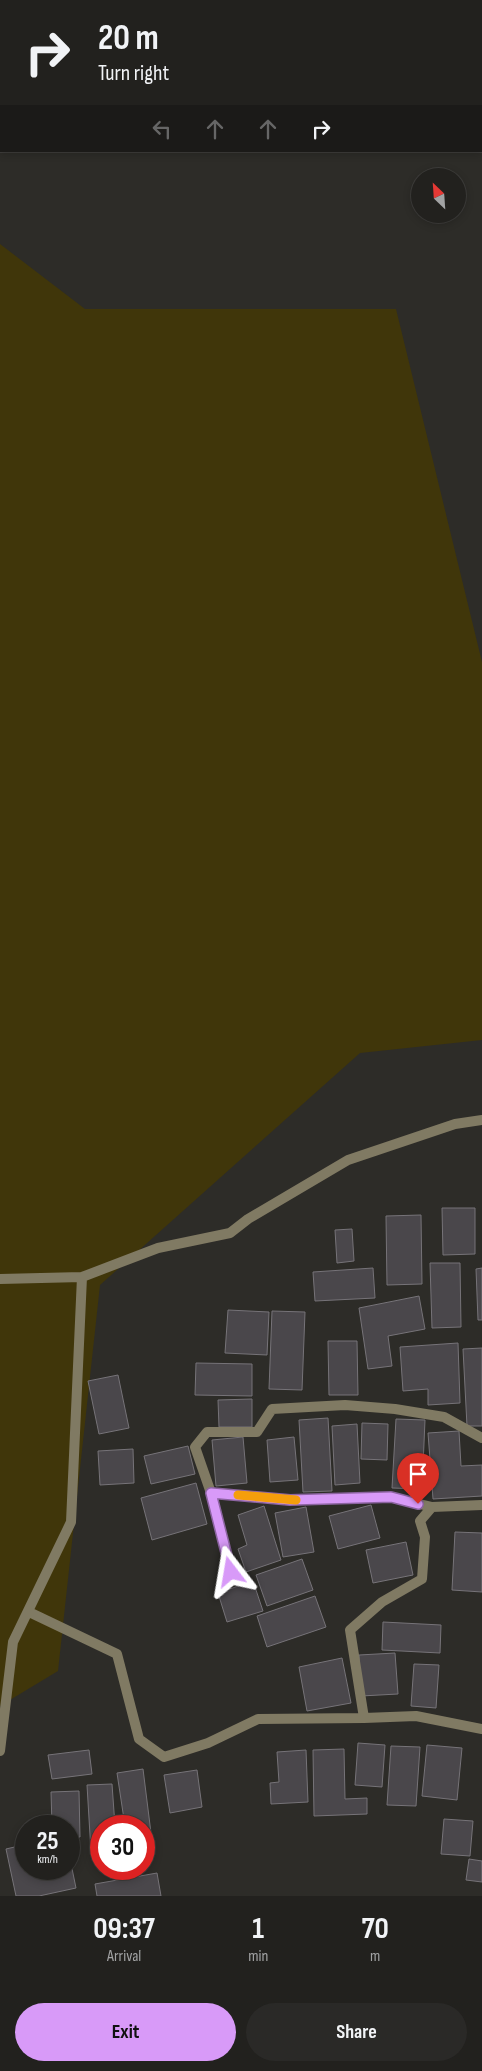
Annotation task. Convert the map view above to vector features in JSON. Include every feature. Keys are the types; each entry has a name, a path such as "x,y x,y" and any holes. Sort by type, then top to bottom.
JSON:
{"street":[{"path":"0,1279 82,1277 158,1248 230,1233 248,1219 348,1160 455,1124 482,1120"},
{"path":"0,1751 13,1642 71,1522 82,1277"},
{"path":"231,1572 211,1493 195,1447 207,1432 257,1432 272,1409 344,1405 395,1409 444,1417 482,1438"},
{"path":"211,1493 290,1500 391,1497 432,1507 482,1505"},
{"path":"364,1718 350,1630 382,1602 422,1580 425,1537 420,1521 432,1507"},
{"path":"28,1612 117,1654 139,1739 164,1757 208,1743 258,1719 416,1716 482,1729"}],"shaded area":[{"path":"0,244 85,309 396,309 482,662 482,1040 360,1053 100,1285 58,1671 0,1706"}],"building":[{"path":"442,1208 475,1208 475,1254 443,1255"},
{"path":"421,1215 422,1284 387,1285 386,1216"},
{"path":"352,1229 354,1261 337,1263 335,1230"},
{"path":"430,1263 460,1263 461,1327 432,1328"},
{"path":"373,1268 375,1298 315,1301 313,1272"},
{"path":"482,1268 482,1320 478,1320 476,1269"},
{"path":"419,1296 425,1329 388,1336 392,1366 368,1369 359,1308"},
{"path":"228,1310 269,1312 267,1355 225,1353"},
{"path":"272,1311 305,1312 302,1390 269,1389"},
{"path":"328,1341 357,1341 358,1395 329,1395"},
{"path":"458,1343 460,1403 428,1405 428,1389 403,1391 400,1347"},
{"path":"482,1348 482,1426 467,1426 463,1349"},
{"path":"196,1363 252,1364 252,1396 195,1395"},
{"path":"118,1375 129,1428 99,1434 88,1381"},
{"path":"252,1399 252,1427 219,1427 218,1400"},
{"path":"328,1418 332,1491 303,1492 299,1420"},
{"path":"396,1419 425,1420 422,1489 392,1488"},
{"path":"362,1423 388,1424 387,1460 361,1459"},
{"path":"357,1424 360,1483 335,1485 332,1426"},
{"path":"459,1431 461,1466 482,1465 482,1496 433,1499 428,1433"},
{"path":"243,1437 247,1483 216,1486 212,1440"},
{"path":"294,1437 298,1480 270,1482 267,1440"},
{"path":"188,1446 195,1474 151,1484 144,1456"},
{"path":"133,1449 134,1483 100,1485 98,1451"},
{"path":"196,1483 207,1524 152,1540 141,1498"},
{"path":"371,1505 380,1538 338,1549 329,1516"},
{"path":"264,1506 281,1560 246,1572 238,1549 247,1545 238,1515"},
{"path":"306,1507 314,1552 283,1557 275,1513"},
{"path":"455,1532 482,1533 482,1592 452,1590"},
{"path":"406,1542 413,1575 373,1583 366,1550"},
{"path":"302,1559 313,1590 267,1606 256,1575"},
{"path":"253,1581 263,1611 227,1622 218,1593"},
{"path":"315,1596 326,1627 267,1647 257,1616"},
{"path":"383,1622 441,1625 440,1653 382,1650"},
{"path":"395,1653 398,1694 361,1696 359,1655"},
{"path":"342,1658 351,1703 307,1711 299,1667"},
{"path":"414,1664 439,1665 436,1708 411,1706"},
{"path":"358,1743 385,1745 382,1787 355,1785"},
{"path":"427,1745 462,1748 457,1800 422,1796"},
{"path":"391,1746 420,1747 416,1806 387,1805"},
{"path":"344,1749 345,1799 367,1798 367,1814 314,1816 313,1750"},
{"path":"89,1750 92,1774 52,1779 48,1755"},
{"path":"306,1750 308,1802 271,1804 270,1783 279,1782 277,1752"},
{"path":"143,1769 149,1815 123,1815 117,1773"},
{"path":"197,1770 202,1807 170,1813 164,1775"},
{"path":"112,1784 114,1815 90,1815 90,1835 87,1785"},
{"path":"79,1791 80,1815 52,1815 51,1792"},
{"path":"444,1819 473,1821 470,1856 441,1854"},
{"path":"15,1847 15,1880 74,1880 76,1888 39,1896 16,1896 6,1849"},
{"path":"469,1859 482,1861 482,1882 466,1880"},
{"path":"155,1873 157,1873 161,1896 97,1896 95,1884 118,1880 155,1880"}],"slow traffic":[{"path":"238,1495 296,1500"}],"route":[{"path":"231,1572 211,1493 290,1500 391,1497 418,1504"}]}
